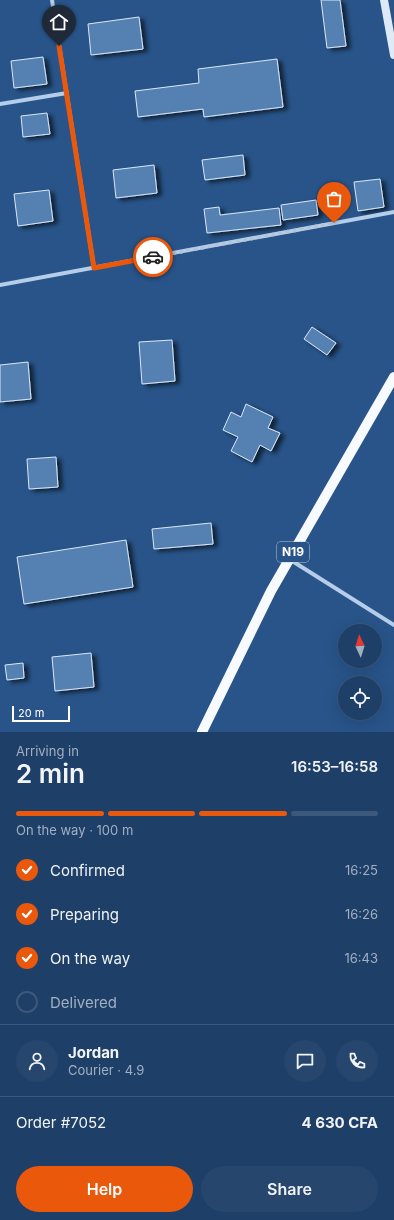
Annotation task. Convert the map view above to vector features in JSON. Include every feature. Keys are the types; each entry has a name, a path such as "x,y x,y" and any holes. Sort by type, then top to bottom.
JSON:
{"main road":[{"name":"N19","path":"202,732 271,591 394,377"}],"street":[{"path":"52,0 94,268"},
{"path":"384,0 394,55"},
{"path":"0,104 67,93"},
{"path":"0,285 394,212"},
{"path":"289,559 394,625"}],"building":[{"path":"321,0 340,0 346,46 327,48"},
{"path":"139,17 143,49 91,55 88,24"},
{"path":"43,57 47,84 14,88 11,61"},
{"path":"277,59 283,107 204,117 203,109 138,117 135,91 199,83 198,69"},
{"path":"47,113 50,134 23,137 21,116"},
{"path":"243,155 245,175 205,180 202,160"},
{"path":"154,165 157,193 116,198 113,170"},
{"path":"380,179 384,207 358,211 354,182"},
{"path":"49,190 53,221 18,226 14,194"},
{"path":"316,200 318,215 283,220 281,205"},
{"path":"219,207 220,215 279,208 281,225 207,233 204,209"},
{"path":"312,327 336,343 327,355 304,339"},
{"path":"172,340 175,381 142,384 139,342"},
{"path":"28,362 31,399 0,402 0,365"},
{"path":"246,404 273,417 268,428 280,433 271,451 260,445 252,462 231,451 238,437 223,430 231,412 241,417"},
{"path":"56,457 58,487 29,489 27,459"},
{"path":"211,523 213,544 154,549 152,529"},
{"path":"126,540 133,587 24,604 17,557"},
{"path":"91,653 94,687 55,691 52,657"},
{"path":"23,663 24,678 7,680 5,665"}],"way so far":[{"path":"153,257 334,223"}],"route":[{"path":"59,46 94,268 153,257"}]}
